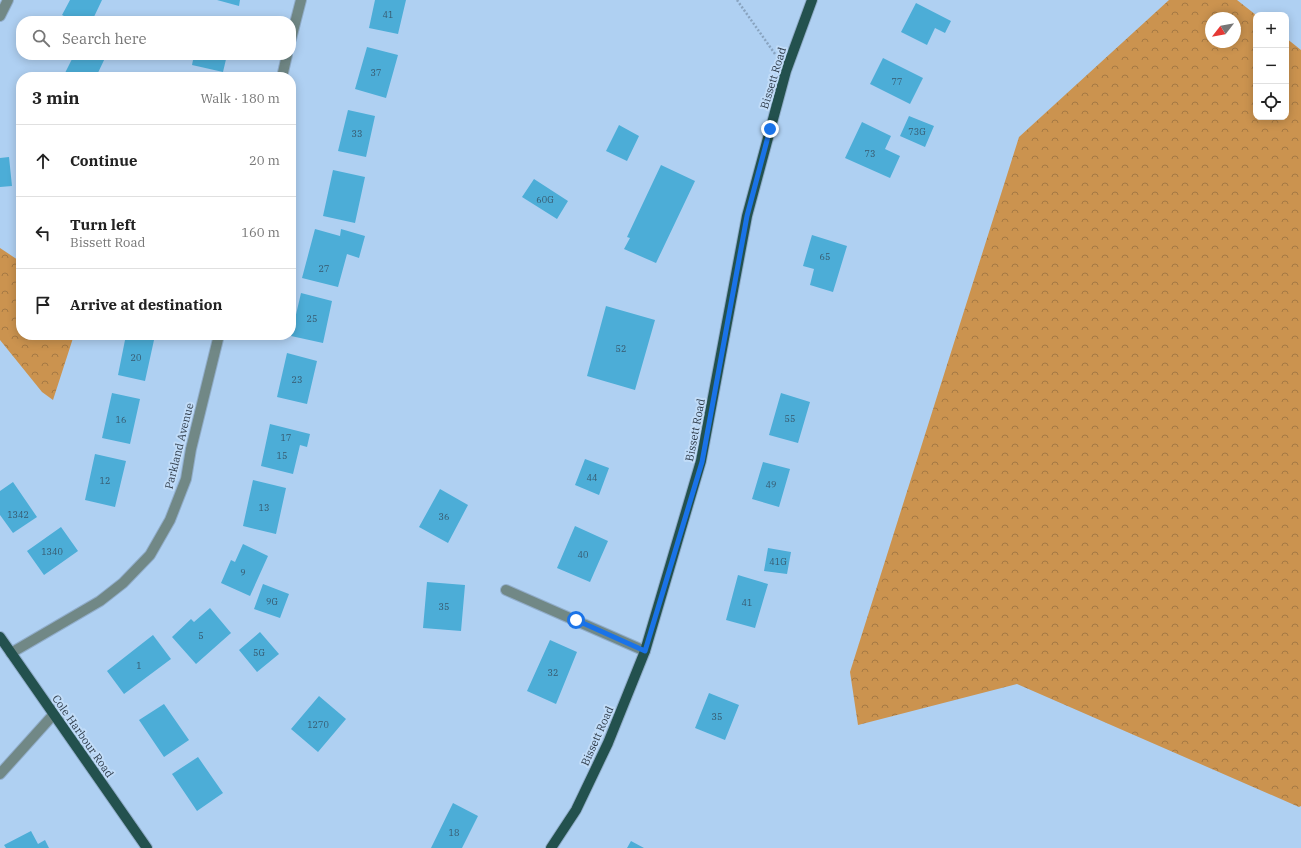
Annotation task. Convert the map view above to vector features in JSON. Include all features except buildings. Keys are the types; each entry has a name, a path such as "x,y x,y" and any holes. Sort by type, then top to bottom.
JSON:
{"main road":[{"name":"Bissett Road","path":"551,848 576,810 608,743 645,651 702,462 747,216 786,71 812,0"},
{"name":"Cole Harbour Road","path":"0,637 147,848"}],"street":[{"path":"0,16 8,0"},
{"path":"296,17 300,0"},
{"path":"283,72 286,60"},
{"name":"Parkland Avenue","path":"11,653 100,601 123,583 150,555 170,520 186,479 191,449 218,340"},
{"path":"506,590 645,651"},
{"path":"0,774 53,715"}],"path":[{"path":"737,0 786,71"}],"green space":[{"path":"1169,0 1237,0 1253,13 1253,120 1289,120 1289,40 1301,50 1301,806 1299,807 1017,684 858,725 850,672 1019,137"},
{"path":"0,248 16,259 16,340 72,340 53,400 42,392 0,340"}],"route":[{"path":"576,620 645,651 702,462 747,216 770,129"}]}
